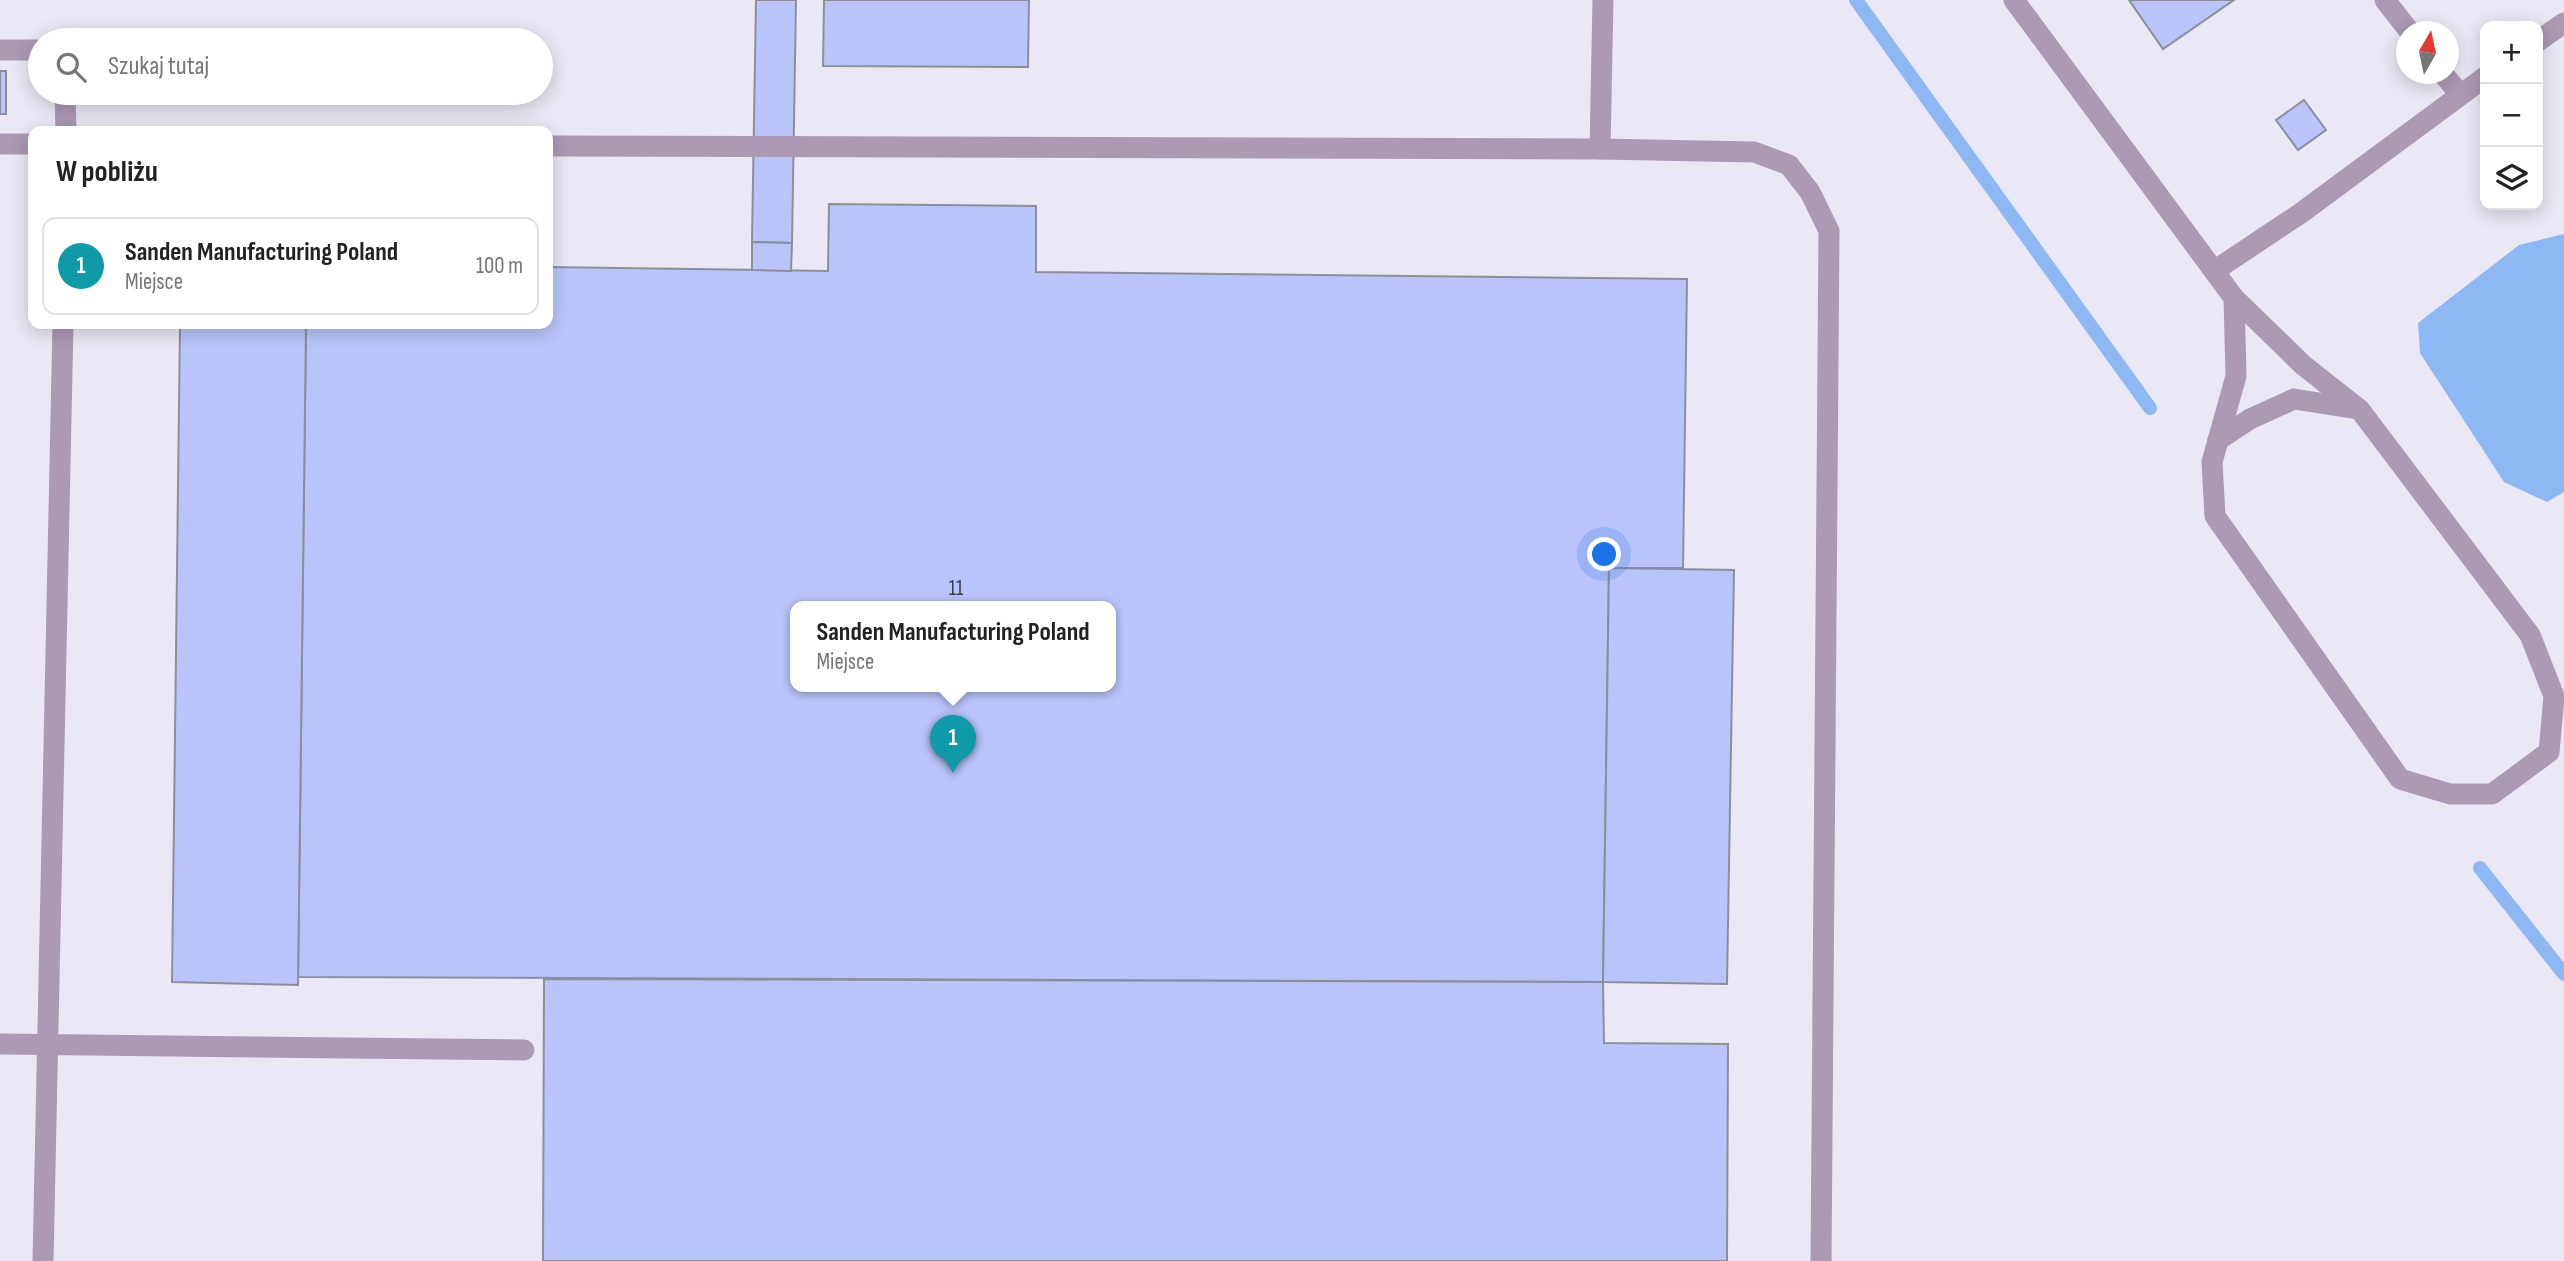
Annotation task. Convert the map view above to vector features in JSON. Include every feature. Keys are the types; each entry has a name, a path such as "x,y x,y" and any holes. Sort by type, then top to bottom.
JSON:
{"street":[{"path":"1600,149 1603,0"},
{"path":"2014,0 2234,298 2303,365 2360,410 2530,635 2554,696 2549,752 2492,793 2450,794 2400,779 2215,516 2212,462 2236,376 2234,298"},
{"path":"2385,0 2401,21"},
{"path":"2543,38 2564,23"},
{"path":"0,50 28,50"},
{"path":"2214,271 2301,213 2480,80"},
{"path":"2452,84 2460,94"},
{"path":"65,105 66,126"},
{"path":"0,144 28,144"},
{"path":"553,146 1600,149 1754,152 1789,165 1810,192 1829,231 1821,1261"},
{"path":"43,1261 62,329"},
{"path":"2218,440 2250,419 2294,399 2360,410"},
{"path":"0,1044 524,1050"}],"water":[{"path":"2564,234 2564,492 2547,502 2504,482 2420,353 2418,323 2519,245"}],"building":[{"path":"756,0 796,0 792,243 752,242"},
{"path":"824,0 1029,0 1028,67 823,66"},
{"path":"2129,0 2234,0 2163,49"},
{"path":"0,71 6,71 6,114 0,114"},
{"path":"2304,100 2326,130 2298,150 2276,120"},
{"path":"829,204 1036,206 1036,272 1687,279 1683,568 1609,568 1603,982 298,977 306,329 553,329 553,267 828,271"},
{"path":"752,242 792,243 791,271 752,270"},
{"path":"180,329 306,329 298,985 172,982"},
{"path":"1609,568 1734,570 1727,984 1603,982"},
{"path":"544,979 1603,982 1604,1043 1728,1044 1727,1261 543,1261"}],"waterway":[{"path":"1856,0 2150,408"},
{"path":"2480,868 2564,974"}],"place":[{"name":"Sanden Manufacturing Poland","path":"953,773"}]}
